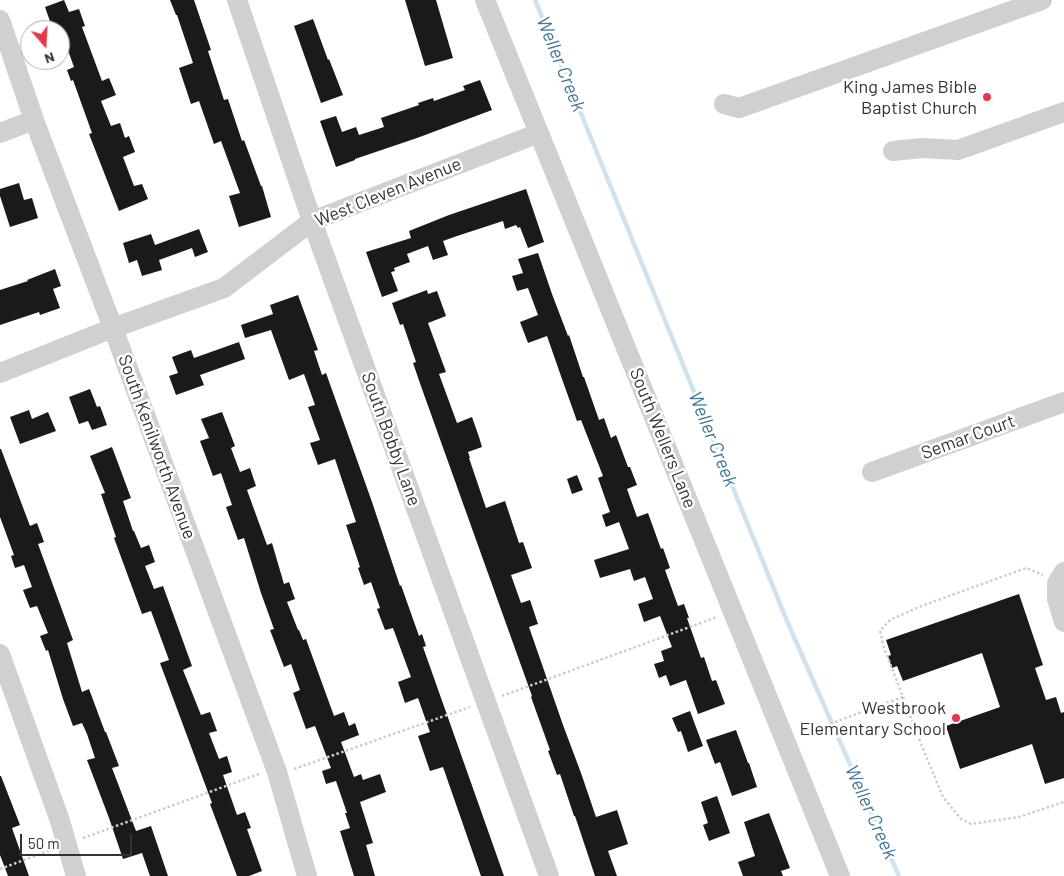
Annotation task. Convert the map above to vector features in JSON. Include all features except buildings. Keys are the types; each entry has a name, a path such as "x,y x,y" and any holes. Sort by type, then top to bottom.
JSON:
{"street":[{"name":"South Bobby Lane","path":"237,0 312,221 549,876"},
{"name":"South Wellers Lane","path":"485,0 840,876"},
{"path":"724,104 740,108 1042,0"},
{"name":"South Kenilworth Avenue","path":"0,20 34,120 277,772 307,876"},
{"path":"893,151 922,148 958,150 1064,112"},
{"path":"0,134 34,120"},
{"name":"West Cleven Avenue","path":"0,373 113,328 224,288 312,221 539,133"},
{"name":"Semar Court","path":"872,472 1064,402"},
{"path":"1061,578 1057,599 1064,622"},
{"path":"0,654 60,821 76,876"}],"path":[{"path":"1061,578 1043,575 1026,568 919,607 890,620 880,631 884,648 920,744 943,797 961,819 971,824 1019,817 1064,802"},
{"path":"498,697 733,612"},
{"path":"805,733 903,697"},
{"path":"290,771 476,704"},
{"path":"81,839 260,774"},
{"path":"0,869 53,850"}],"waterway":[{"name":"Weller Creek","path":"535,0 787,621 899,876"}],"place":[{"name":"King James Bible Baptist Church","path":"987,97"},
{"name":"Westbrook Elementary School","path":"956,718"}]}
